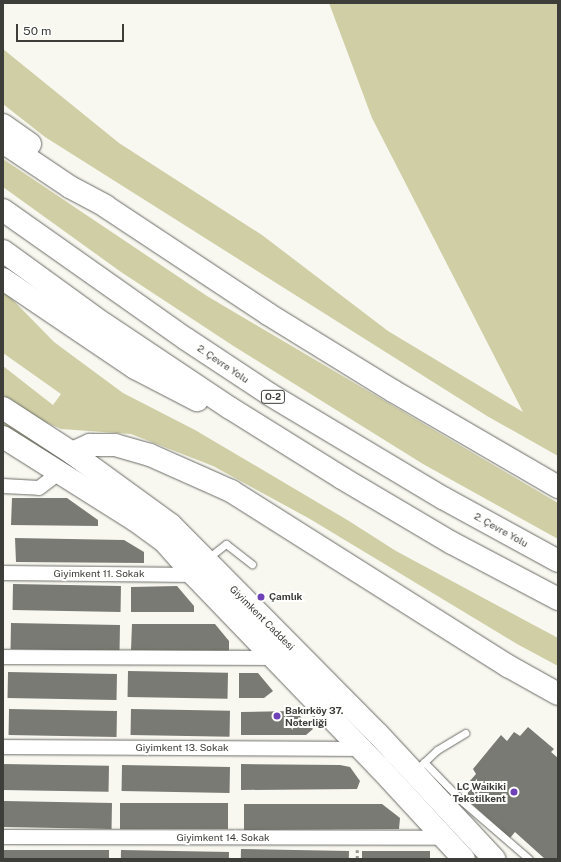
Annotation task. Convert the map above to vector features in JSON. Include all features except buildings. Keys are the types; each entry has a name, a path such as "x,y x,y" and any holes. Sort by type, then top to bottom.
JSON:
{"main road":[{"path":"3,125 72,175 105,206"},
{"path":"3,142 70,187 105,206 268,314 386,387 558,487"},
{"name":"2. Çevre Yolu","path":"3,210 167,326 269,394 436,494 558,561"},
{"path":"3,251 104,324 230,408 342,478 452,543 558,599"},
{"path":"3,279 135,368 200,402 230,408"},
{"name":"Giyimkent Caddesi","path":"3,408 72,453 171,525 200,568 274,658 362,749 386,759 419,768 494,859"},
{"name":"Giyimkent Caddesi","path":"3,437 135,520 200,568 378,734 386,759 444,838 464,859"},
{"path":"59,473 72,453 90,445 115,446 150,455 231,491 508,666 558,694"},
{"path":"362,749 364,742 378,734"}],"street":[{"path":"3,486 39,488 59,473"},
{"name":"Giyimkent 11. Sokak","path":"3,574 200,568"},
{"path":"3,657 274,658"},
{"name":"Giyimkent 13. Sokak","path":"3,747 362,749"},
{"name":"Giyimkent 14. Sokak","path":"3,837 444,838"}],"lane":[{"path":"200,568 226,544 252,564"},
{"path":"465,733 437,750 419,768 463,802 529,859"}],"green space":[{"path":"329,3 558,3 558,456 487,416 45,137 3,104 3,49 119,143 262,235 388,331 523,412 372,118"},
{"path":"3,159 207,296 558,503 558,539 423,464 235,347 121,272 3,187"},
{"path":"3,293 9,296 54,342 123,393 195,430 349,521 396,551 558,638 558,666 517,644 310,519 213,466 131,434 61,429 43,421 3,395 3,366 53,405 61,394 3,353"},
{"path":"3,418 52,452 49,456 45,456 3,426"}],"place":[{"name":"Çamlık","path":"261,597"},
{"name":"Bakırköy 37. Noterliği","path":"277,716"},
{"name":"LC Waikiki Tekstilkent","path":"514,792"}]}
